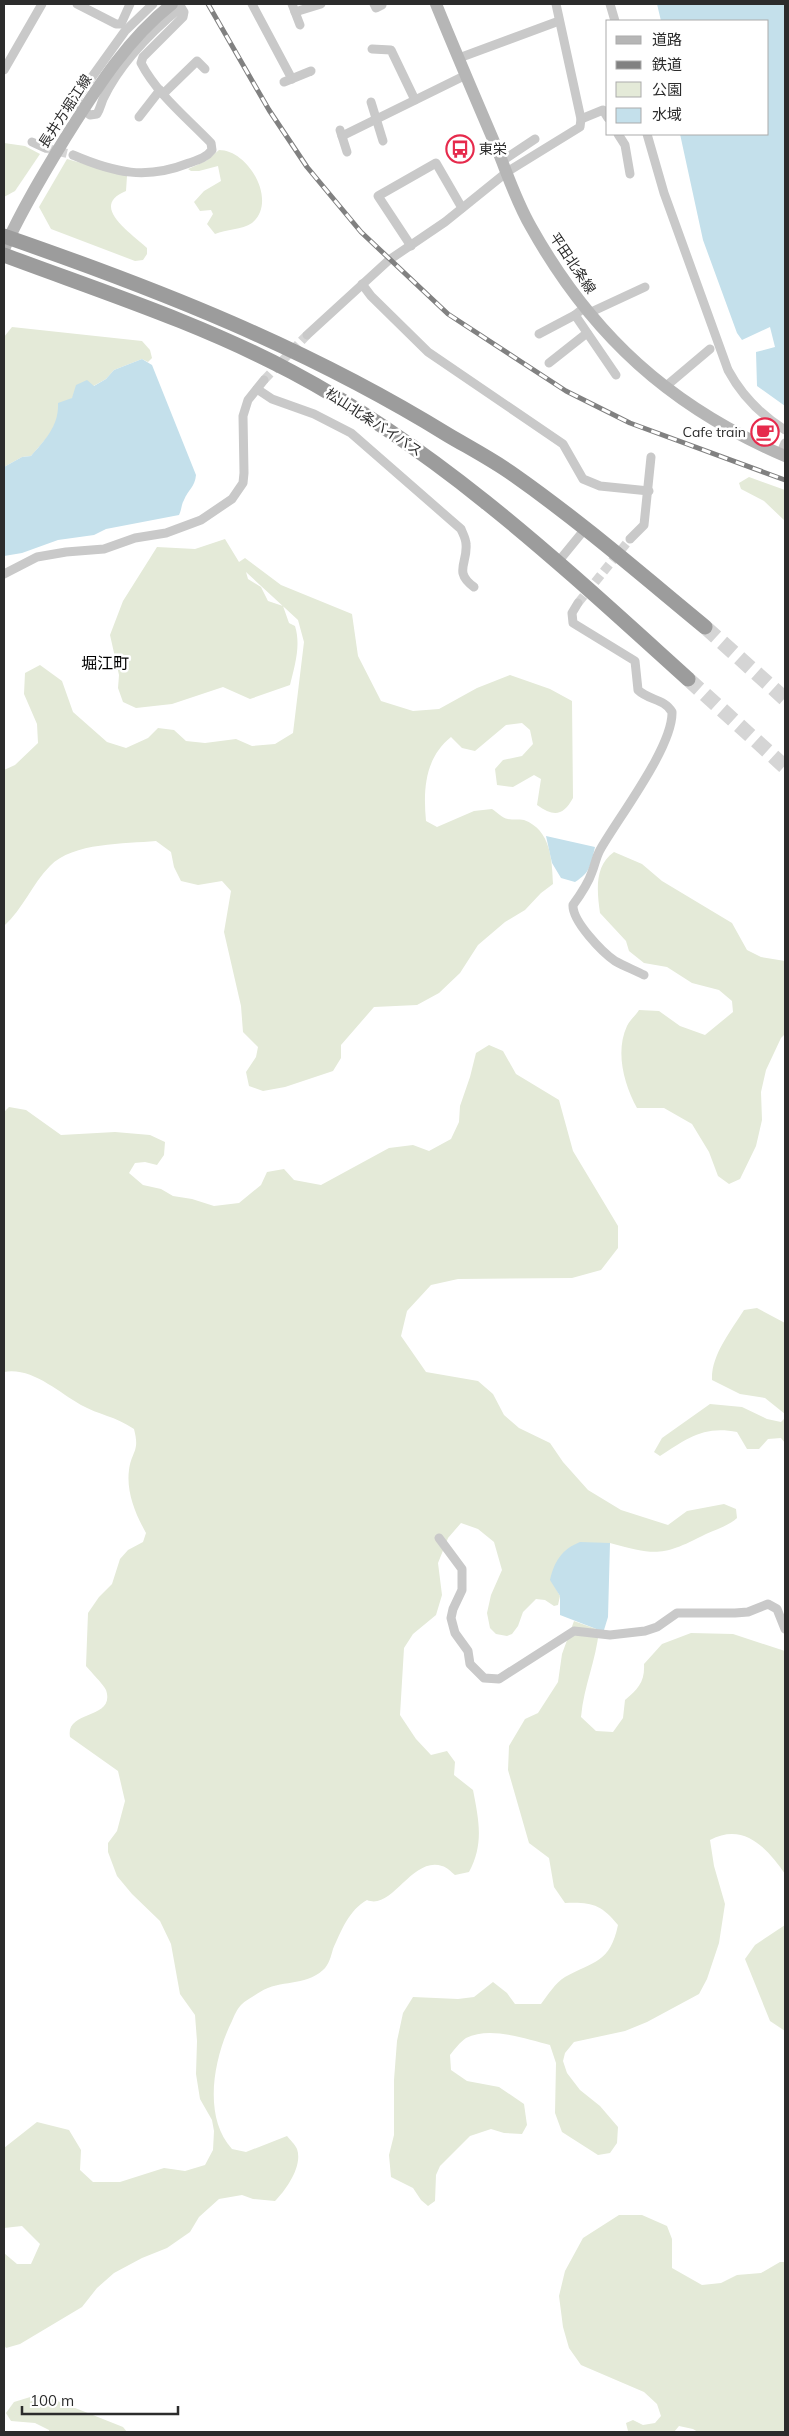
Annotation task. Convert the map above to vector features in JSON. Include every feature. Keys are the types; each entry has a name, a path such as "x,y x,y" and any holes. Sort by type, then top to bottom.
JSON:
{"highway":[{"name":"松山北条バイパス","path":"6,241 234,322 302,354 405,408 505,469 585,529 706,627"},
{"name":"松山北条バイパス","path":"4,255 200,329 292,372 345,402 420,451 491,504 688,679"}],"main road":[{"name":"平田北条線","path":"436,4 530,226 583,312 616,345 665,388 690,406 746,439 784,451"},
{"name":"長井方堀江線","path":"6,241 25,204 83,111 127,47 142,30 175,5"}],"street":[{"path":"4,70 42,4"},
{"path":"77,4 116,24 121,24 130,4"},
{"path":"83,111 76,104 79,95 125,31 153,4"},
{"path":"252,4 288,81 311,71"},
{"path":"300,25 294,8 321,4"},
{"path":"504,166 580,127 582,119 556,4"},
{"path":"610,4 615,20"},
{"path":"73,155 98,166 130,174 149,174 178,167 206,157 212,150 211,143 149,78 141,63 143,58 182,17 184,12 175,5"},
{"path":"459,58 559,21"},
{"path":"372,49 391,50 416,100"},
{"path":"139,117 162,92 197,61 205,69"},
{"path":"347,152 341,133 376,120 466,75"},
{"path":"371,102 383,141"},
{"path":"582,119 603,110 606,115"},
{"path":"619,135 624,145 630,174"},
{"path":"647,135 664,193 728,370 744,395 771,421 785,430"},
{"path":"307,335 389,260 462,208 504,166 535,139"},
{"path":"32,142 45,148"},
{"path":"411,246 378,196 436,163 462,208"},
{"path":"362,284 370,296 428,352 564,444 583,479 600,486 649,491"},
{"path":"539,334 583,312 644,287"},
{"path":"583,312 587,333 616,374"},
{"path":"549,363 587,333"},
{"path":"665,388 710,349"},
{"path":"4,574 37,557 66,552 104,549 135,538 166,533 201,520 232,499 242,483 244,473 242,416 248,400 264,380"},
{"path":"257,389 272,399 314,414 351,433 461,529 466,542 462,572 465,579 474,587"},
{"path":"630,539 644,525 651,457"},
{"path":"558,562 585,529"},
{"path":"578,603 572,613 573,622 635,661 638,690 646,696 666,704 672,712 671,723 661,749 636,794 600,850 584,890 573,905 575,918 606,953 615,961 644,975"},
{"path":"439,1538 462,1569 462,1590 451,1618 455,1633 468,1651 470,1664 475,1671 491,1680 499,1679 512,1672 564,1636 579,1630 602,1635 645,1631 657,1627 677,1613 748,1612 768,1604 777,1609 785,1629"}],"green space":[{"path":"4,143 25,146 40,154 15,191 4,197"},
{"path":"219,150 230,152 240,158 249,168 261,191 262,203 259,214 252,223 244,227 215,234 207,224 213,214 211,210 200,211 194,202 204,191 221,181 218,166 199,171 188,169 206,161"},
{"path":"67,159 127,176 126,191 116,197 111,204 112,211 123,227 147,248 147,254 143,260 135,261 51,229 39,207"},
{"path":"12,327 142,341 150,350 152,358 148,362 142,359 114,370 106,379 72,398 59,415 51,433 31,456 22,457 4,467 4,337"},
{"path":"749,477 785,490 785,521 764,501 741,489 739,483"},
{"path":"225,539 239,562 245,558 281,585 352,614 358,656 381,701 413,711 439,709 477,688 510,675 550,689 572,701 573,798 562,811 558,813 548,812 537,805 541,779 534,775 513,787 497,785 495,769 503,760 522,756 533,744 530,730 522,723 506,725 475,751 462,748 451,737 436,754 431,764 426,786 426,821 437,827 474,811 492,809 506,818 524,820 533,825 545,838 551,856 553,884 541,893 525,910 505,922 478,945 460,973 439,993 417,1005 374,1007 341,1045 341,1058 333,1071 285,1087 263,1091 249,1086 246,1072 256,1057 258,1047 243,1032 241,1006 224,932 231,891 222,881 198,885 181,881 174,867 171,852 156,841 85,848 60,858 50,866 17,912 4,926 4,770 15,765 38,743 37,724 24,694 25,673 40,665 62,681 73,712 107,742 126,748 148,738 158,728 174,730 186,741 205,743 236,739 252,746 275,744 293,733 304,642 298,620 283,606 289,623 295,626 297,633 297,655 290,685 250,699 223,687 172,704 136,708 123,702 118,688 119,675 110,635 123,601 157,547 195,549","holes":["246,572 283,606 268,601 261,587 248,579"]},
{"path":"614,852 642,864 662,881 732,923 747,950 761,957 785,961 785,1034 781,1038 766,1070 761,1092 762,1120 756,1146 740,1179 729,1184 718,1176 709,1152 692,1124 664,1108 637,1108 628,1089 621,1057 623,1036 627,1026 639,1010 659,1011 680,1026 705,1035 733,1012 732,1001 719,990 692,983 667,967 644,963 629,951 626,941 600,913 598,879 603,864"},
{"path":"489,1045 503,1051 516,1074 559,1100 573,1151 618,1226 618,1248 601,1270 572,1278 458,1279 431,1285 407,1311 401,1336 426,1372 478,1381 493,1394 504,1415 519,1428 550,1443 563,1462 588,1490 621,1510 668,1525 687,1511 724,1504 736,1509 737,1518 679,1547 660,1552 650,1552 610,1543 554,1585 560,1596 558,1605 554,1606 545,1600 536,1599 523,1612 518,1626 512,1634 507,1636 496,1634 490,1628 487,1613 491,1595 502,1570 494,1542 478,1529 461,1523 448,1538 438,1563 442,1595 436,1615 413,1634 404,1648 400,1715 416,1739 431,1755 447,1751 455,1762 454,1775 473,1790 479,1832 477,1852 469,1872 455,1875 447,1868 431,1865 412,1875 385,1898 376,1901 367,1900 350,1915 323,1970 308,1979 268,1988 245,2001 237,2011 226,2035 216,2069 214,2103 217,2120 223,2136 232,2149 246,2152 287,2136 295,2145 298,2156 296,2170 284,2191 275,2201 253,2199 242,2195 219,2199 199,2217 190,2232 167,2248 142,2258 114,2273 97,2288 82,2307 20,2344 6,2348 4,2345 4,2253 17,2264 31,2264 40,2244 22,2226 4,2228 4,2148 37,2122 69,2130 81,2150 80,2170 93,2182 120,2182 164,2168 185,2171 205,2165 213,2150 214,2131 212,2120 200,2099 196,2074 197,2041 195,2015 180,1994 171,1944 160,1921 132,1894 117,1876 108,1852 108,1843 117,1831 125,1801 118,1771 70,1737 71,1728 75,1722 98,1711 104,1706 107,1699 105,1688 86,1666 88,1613 99,1597 112,1584 120,1559 128,1550 143,1542 146,1533 135,1511 130,1495 128,1478 130,1463 136,1447 136,1437 134,1429 114,1418 81,1405 35,1377 14,1371 4,1372 4,1112 9,1107 26,1110 61,1135 115,1132 150,1135 165,1142 164,1155 157,1165 145,1162 135,1163 129,1173 143,1185 161,1189 173,1196 192,1199 214,1206 239,1203 261,1185 267,1172 284,1169 294,1180 321,1185 389,1148 413,1145 429,1151 451,1139 459,1122 460,1106 476,1053"},
{"path":"757,1308 785,1323 785,1414 765,1398 740,1394 712,1380 718,1352 728,1335 744,1310"},
{"path":"710,1404 742,1407 767,1419 781,1422 785,1418 785,1443 781,1438 768,1439 759,1449 747,1449 737,1432 715,1430 687,1439 660,1456 654,1452 662,1438"},
{"path":"574,1621 599,1630 581,1717 596,1731 613,1732 623,1718 625,1700 637,1689 642,1680 644,1664 662,1644 691,1633 733,1634 785,1651 785,1874 770,1855 754,1840 734,1834 722,1835 710,1840 714,1866 725,1904 719,1943 707,1979 699,1994 647,2022 625,2031 574,2042 565,2053 563,2061 567,2073 580,2090 600,2106 618,2127 617,2143 610,2153 598,2155 562,2132 555,2113 556,2063 550,2045 497,2033 486,2033 466,2038 450,2055 451,2070 467,2081 499,2087 524,2104 527,2125 522,2134 504,2133 491,2129 470,2136 440,2166 436,2175 435,2201 428,2206 421,2200 413,2188 391,2177 389,2155 394,2135 394,2080 397,2041 403,2013 413,1997 458,1999 474,1997 493,1982 507,1993 515,2004 541,2004 561,1980 592,1964 605,1954 615,1937 618,1925 606,1913 595,1906 582,1903 565,1903 554,1887 549,1858 529,1843 508,1770 509,1746 525,1719 538,1713 558,1682 562,1654"},
{"path":"785,1925 785,2031 770,2021 745,1959 755,1945"},
{"path":"619,2215 642,2215 667,2226 672,2239 672,2268 702,2285 721,2283 737,2275 761,2273 780,2262 785,2262 785,2432 698,2432 679,2426 674,2432 628,2431 626,2423 633,2420 643,2425 655,2423 661,2416 657,2404 644,2392 581,2365 569,2348 563,2327 559,2296 565,2271 583,2238"},
{"path":"40,2394 123,2427 127,2432 49,2432 49,2430 35,2423 11,2421 6,2413 14,2402"}],"water":[{"path":"657,4 785,4 785,406 757,386 756,352 775,347 770,327 742,340 737,333 703,240 680,135 769,135 769,20 661,20"},
{"path":"142,359 152,365 196,475 179,515 106,529 94,535 58,540 22,553 4,556 4,467 22,457 31,456 54,426 58,403 72,398 76,385 87,380 94,386 106,379 114,370"},
{"path":"546,836 595,847 590,867 584,875 575,882 561,878 552,863"},
{"path":"580,1542 610,1543 608,1617 604,1630 599,1630 560,1615 560,1596 550,1580 554,1567 560,1557 568,1548"}],"tunnel":[{"path":"45,148 73,155"},
{"path":"264,380 307,335"},
{"path":"578,603 630,539"},
{"path":"705,627 785,699"},
{"path":"688,679 785,767"}],"railway":[{"path":"208,4 269,110 307,167 361,232 448,314 566,391 630,423 785,480"}],"place":[{"name":"東栄","path":"460,149"},
{"name":"Cafe train","path":"765,432"}],"district":[{"name":"堀江町","path":"105,663"}]}
